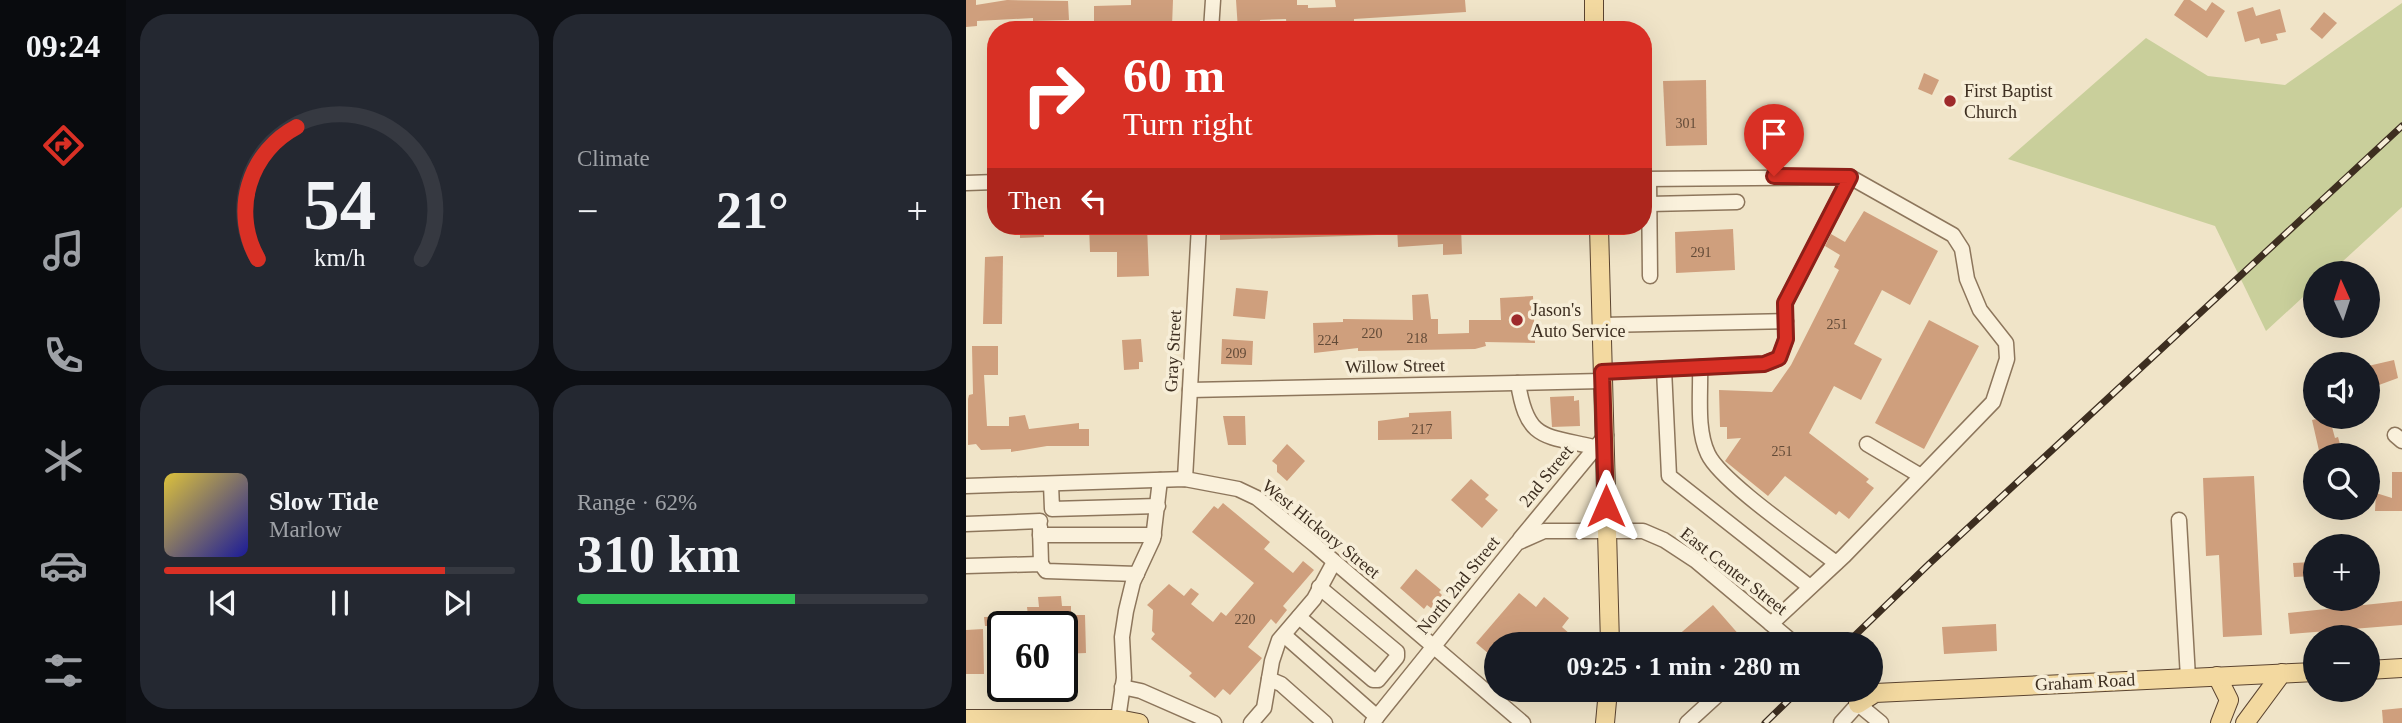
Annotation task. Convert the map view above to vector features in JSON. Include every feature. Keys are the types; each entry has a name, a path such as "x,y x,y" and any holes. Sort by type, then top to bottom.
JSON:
{"main road":[{"path":"1594,0 1594,21"},
{"path":"1598,235 1602,325 1600,441 1610,632"},
{"path":"2380,669 2402,668"},
{"name":"Graham Road","path":"1858,704 1875,692 2303,672"},
{"path":"2245,723 2282,673"},
{"path":"2217,676 2224,685 2229,700 2221,723"},
{"path":"1605,723 1607,702"},
{"path":"966,719 1118,719 1139,723"}],"street":[{"path":"1212,21 1213,0"},
{"path":"1602,325 1786,321 1785,303 1850,177"},
{"path":"1652,179 1850,177 1953,235 1962,249 1967,279 1980,310 2006,343 2007,359 1993,402 1836,563 1771,624"},
{"path":"966,183 987,182"},
{"path":"1652,204 1737,202"},
{"name":"Gray Street","path":"1185,479 1199,235"},
{"path":"1649,235 1650,276"},
{"name":"Willow Street","path":"1190,390 1518,383 1664,369 1764,364 1779,358 1786,339 1786,321"},
{"path":"1700,367 1702,435 1711,459 1735,484 1836,563"},
{"path":"1664,369 1669,476 1811,587"},
{"path":"1518,383 1523,414 1541,434 1600,441"},
{"name":"2nd Street","path":"1517,543 1600,441"},
{"path":"1867,444 1921,476"},
{"name":"West Hickory Street","path":"966,486 1185,479 1238,489 1257,498 1521,722"},
{"path":"1118,719 1122,687 1122,636 1137,574 1154,535 1160,480"},
{"path":"1051,484 1052,509 1040,528 1041,564 1046,571 1137,574"},
{"path":"1052,509 1158,506"},
{"path":"2179,520 2188,678"},
{"path":"966,524 1154,535"},
{"name":"North 2nd Street","path":"1375,720 1517,543 1544,531 1606,530"},
{"name":"East Center Street","path":"1606,530 1643,531 1664,540 1716,576 1778,632"},
{"path":"1251,723 1264,708 1272,661 1284,635 1299,617 1334,562"},
{"path":"966,566 1041,564"},
{"path":"1299,617 1373,680 1378,680 1397,657 1397,652 1319,587"},
{"path":"1284,635 1375,720"},
{"path":"1269,679 1281,684 1325,723"},
{"path":"1122,687 1141,691 1214,723"},
{"path":"1687,723 1711,702"},
{"path":"1842,723 1858,704 1881,723"}],"green space":[{"path":"2402,3 2402,207 2343,261 2303,261 2303,297 2266,331 2215,226 2008,159 2146,38 2208,76 2285,85"}],"building":[{"path":"966,0 976,0 976,5 1007,0 1068,1 1069,20 1033,21 1033,18 977,21 977,26 966,27"},
{"path":"1131,0 1173,0 1172,21 1094,21 1094,6 1131,5"},
{"path":"1236,0 1297,0 1297,5 1308,5 1308,8 1336,7 1335,0 1465,0 1466,12 1354,21 1237,21"},
{"path":"2184,0 2190,0 2206,11 2212,2 2225,11 2207,38 2174,15"},
{"path":"2253,7 2256,16 2280,9 2286,32 2276,34 2278,40 2261,44 2259,38 2245,42 2237,12"},
{"path":"2324,12 2337,23 2322,39 2310,29"},
{"path":"1924,73 1939,80 1932,95 1918,89"},
{"path":"1706,80 1707,145 1666,146 1663,81"},
{"path":"1864,211 1938,251 1910,305 1882,290 1854,344 1882,359 1861,400 1834,386 1809,433 1869,479 1866,482 1874,488 1849,519 1839,511 1836,515 1785,476 1768,496 1725,461 1741,438 1727,439 1727,427 1720,427 1719,390 1772,392 1791,365 1839,270 1834,267 1840,255 1825,246 1831,234 1845,242"},
{"path":"1733,229 1735,270 1676,273 1675,232"},
{"path":"1020,235 1044,237 1020,238"},
{"path":"1089,235 1147,235 1149,276 1117,277 1117,252 1090,252"},
{"path":"1220,235 1377,235 1220,240"},
{"path":"1397,235 1461,235 1462,254 1443,255 1443,244 1398,247"},
{"path":"1003,256 1002,324 983,324 985,257"},
{"path":"1236,288 1268,291 1265,319 1233,316"},
{"path":"1428,294 1431,319 1438,319 1438,334 1469,333 1469,320 1501,320 1500,298 1533,296 1535,343 1485,342 1486,346 1475,349 1358,351 1358,348 1314,353 1313,323 1343,322 1343,319 1413,320 1412,295"},
{"path":"1929,320 1979,346 1924,449 1875,423"},
{"path":"1141,339 1143,362 1139,362 1139,369 1124,370 1122,340"},
{"path":"1222,339 1253,341 1252,365 1221,364"},
{"path":"972,346 998,346 998,375 984,375 987,426 1009,426 1009,417 1025,415 1029,429 1079,423 1079,429 1089,429 1089,446 1047,446 1011,452 1011,449 981,450 976,444 968,445 968,399 969,395 973,394"},
{"path":"2394,360 2398,378 2380,385 2380,363"},
{"path":"1574,396 1574,401 1579,400 1580,426 1552,427 1550,397"},
{"path":"1451,411 1452,439 1378,440 1378,421 1409,417 1409,413"},
{"path":"1223,416 1245,416 1246,445 1228,445"},
{"path":"2314,429 2333,429 2340,443 2317,443"},
{"path":"1287,444 1305,461 1287,481 1277,472 1277,465 1272,461"},
{"path":"2392,472 2402,472 2402,511 2380,511 2380,494 2392,498"},
{"path":"2254,476 2262,635 2223,637 2219,555 2206,556 2203,478"},
{"path":"1471,479 1489,495 1485,499 1498,510 1482,528 1451,500"},
{"path":"1223,503 1270,542 1264,549 1293,573 1303,561 1314,570 1283,606 1287,610 1276,624 1271,619 1248,647 1262,658 1230,695 1223,689 1215,698 1189,676 1192,673 1151,639 1155,634 1152,631 1153,610 1147,605 1169,584 1184,596 1191,588 1199,594 1191,604 1213,622 1221,612 1226,616 1254,583 1192,532 1214,506 1218,509"},
{"path":"2303,562 2303,577 2294,577 2293,563"},
{"path":"1416,569 1441,590 1439,592 1442,595 1431,608 1427,605 1424,609 1400,588"},
{"path":"1519,593 1536,607 1544,597 1569,618 1562,627 1568,632 1485,632"},
{"path":"1061,596 1062,606 1071,606 1071,611 1027,611 1027,607 1039,607 1038,597"},
{"path":"2402,601 2402,625 2303,625 2303,633 2290,634 2288,613 2380,611 2380,603"},
{"path":"1713,605 1737,632 1682,632"},
{"path":"1078,615 1085,615 1086,653 1078,653"},
{"path":"1996,624 1997,651 1944,654 1942,627"},
{"path":"983,629 984,674 966,674 966,630"},
{"path":"1484,634 1484,650 1476,643"},
{"path":"2402,708 2402,723 2383,723 2382,710"}],"railway":[{"path":"1858,632 2402,126"},
{"path":"1765,723 1787,702"}],"place":[{"name":"First Baptist Church","path":"1950,101"},
{"name":"Jason's Auto Service","path":"1517,320"}],"route":[{"path":"1606,506 1605,399 1602,372 1764,364 1779,358 1786,339 1785,303 1850,177 1774,176"}]}
